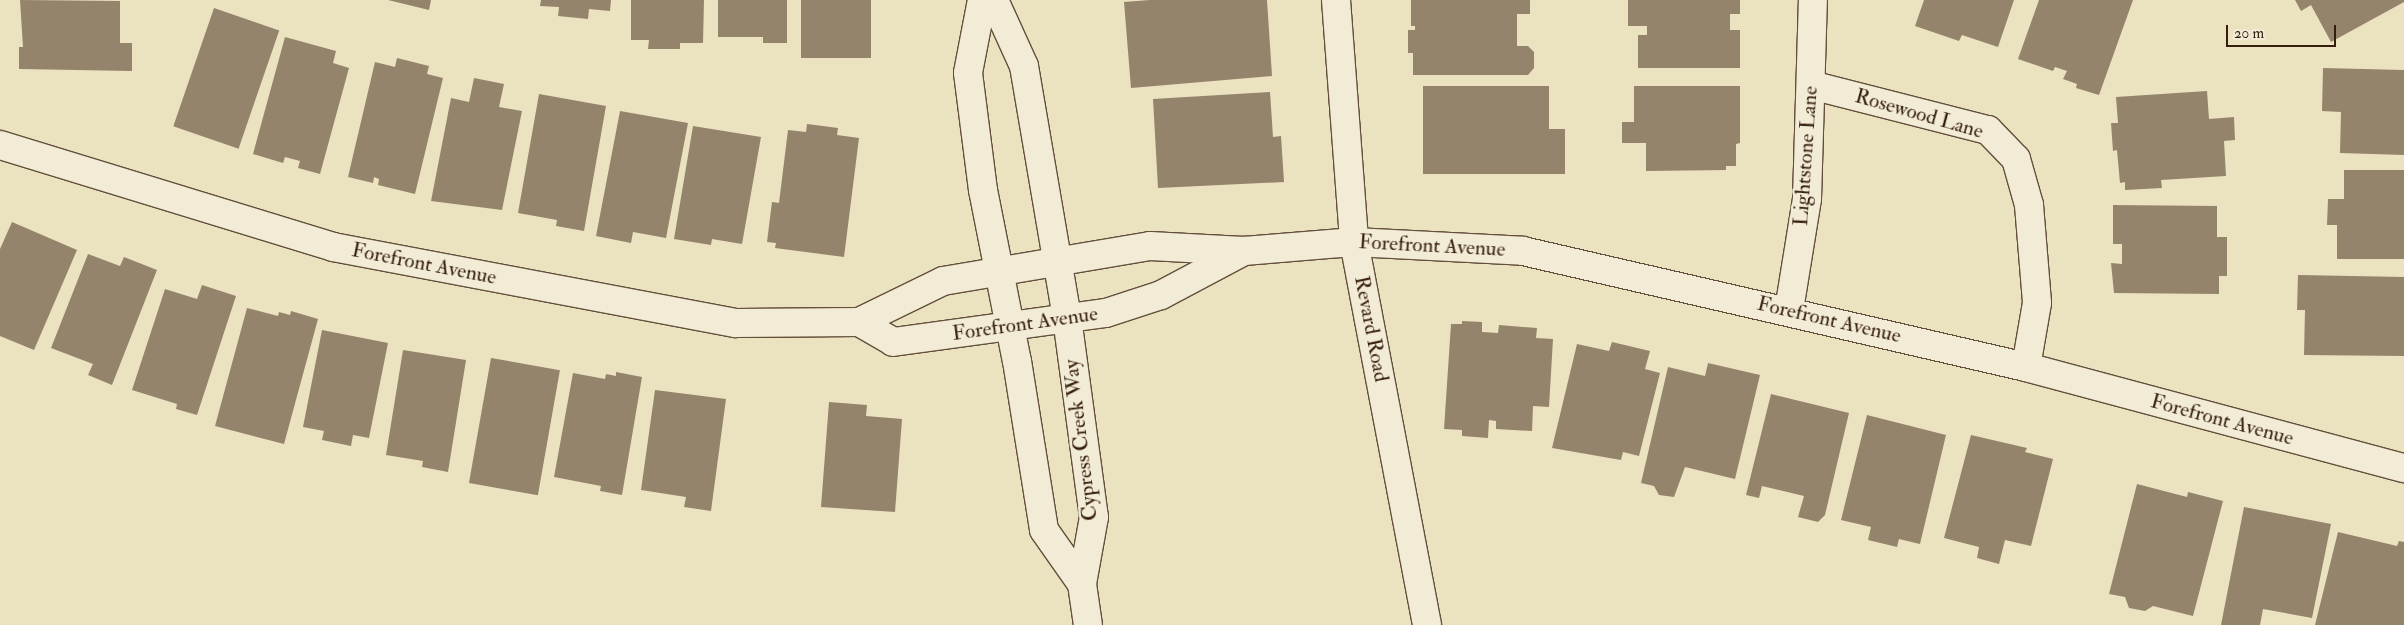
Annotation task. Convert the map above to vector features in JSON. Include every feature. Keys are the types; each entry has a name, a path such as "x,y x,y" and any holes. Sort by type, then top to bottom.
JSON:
{"street":[{"path":"982,0 968,73 983,190 1010,326 1044,530 1082,584 1088,625"},
{"name":"Cypress Creek Way","path":"994,0 1024,66 1066,318 1094,517 1082,584"},
{"name":"Revard Road","path":"1336,0 1354,242 1427,625"},
{"name":"Lightstone Lane","path":"1789,310 1807,199 1813,0"},
{"name":"Rosewood Lane","path":"1811,85 1988,130 2016,159 2029,205 2038,303 2026,367"},
{"name":"Forefront Avenue","path":"0,144 333,246 736,323 859,322 943,280 1150,246 1244,251 1354,242 1523,251 1789,310 2026,367 2404,468"},
{"name":"Forefront Avenue","path":"859,322 893,342 1106,313 1161,295 1244,251"}],"building":[{"path":"20,0 120,1 120,43 132,43 132,71 19,69 19,47 23,47"},
{"path":"388,0 431,0 429,10"},
{"path":"541,0 611,0 610,11 589,9 588,19 558,16 559,7 540,6"},
{"path":"631,0 704,0 703,43 680,43 680,49 648,49 649,40 631,40"},
{"path":"718,0 787,0 787,43 763,43 763,37 718,37"},
{"path":"801,0 871,0 871,58 801,58"},
{"path":"1150,0 1267,0 1272,76 1131,88 1124,2"},
{"path":"1411,0 1530,0 1530,14 1517,14 1517,46 1528,46 1534,52 1534,68 1528,75 1413,75 1413,53 1408,53 1408,30 1415,30 1415,26 1411,26"},
{"path":"1628,0 1740,0 1740,14 1730,14 1730,30 1740,30 1740,68 1638,68 1638,35 1647,35 1647,26 1628,26"},
{"path":"1924,0 2014,0 1998,47 1962,35 1959,41 1915,26"},
{"path":"2039,0 2133,0 2099,95 2076,88 2077,84 2063,79 2067,71 2055,67 2053,71 2018,59"},
{"path":"2295,0 2404,0 2404,2 2331,42 2311,5 2301,11"},
{"path":"214,8 279,30 239,149 173,126"},
{"path":"285,37 336,51 333,63 349,68 320,174 298,168 300,161 285,157 283,163 253,154"},
{"path":"397,58 429,66 427,74 443,78 415,194 378,185 379,179 374,177 373,183 348,177 375,62 395,67"},
{"path":"2323,68 2404,70 2404,155 2340,153 2341,112 2322,111"},
{"path":"474,78 504,84 499,107 522,111 502,210 431,201 451,98 469,102"},
{"path":"1423,86 1549,86 1549,129 1565,129 1565,174 1423,174"},
{"path":"1634,86 1740,86 1740,143 1736,144 1736,166 1726,166 1726,170 1646,171 1646,143 1622,143 1622,122 1634,122"},
{"path":"2207,91 2209,119 2234,117 2235,140 2224,141 2226,176 2161,180 2162,188 2125,190 2125,182 2120,183 2117,150 2113,151 2111,123 2118,123 2116,97"},
{"path":"1270,92 1273,137 1281,136 1284,182 1158,188 1153,99"},
{"path":"539,94 606,106 584,231 556,226 557,220 518,213"},
{"path":"620,111 688,123 666,238 633,232 631,243 596,236"},
{"path":"807,124 838,128 837,135 859,138 844,257 775,248 776,243 767,242 772,202 779,203 788,130 806,132"},
{"path":"693,126 761,137 742,244 712,239 711,245 674,239"},
{"path":"2344,170 2404,170 2404,259 2337,259 2337,225 2327,225 2328,199 2344,199"},
{"path":"2113,205 2217,206 2217,237 2227,237 2227,276 2219,276 2219,294 2114,293 2111,263 2122,264 2122,244 2113,244"},
{"path":"12,222 77,250 34,350 0,336 0,249"},
{"path":"88,254 120,266 124,257 157,270 112,385 88,375 93,364 51,348"},
{"path":"2298,275 2404,277 2404,356 2304,355 2305,310 2297,310"},
{"path":"202,285 236,296 197,415 176,409 177,404 132,390 165,289 197,299"},
{"path":"247,308 278,316 279,312 290,315 291,311 318,319 284,444 215,426"},
{"path":"1462,321 1482,322 1482,332 1498,333 1499,325 1537,328 1536,338 1553,339 1549,407 1533,406 1532,431 1496,429 1496,421 1489,420 1488,438 1462,436 1462,430 1444,429 1451,324 1462,324"},
{"path":"322,330 388,343 369,438 353,435 351,446 322,440 324,431 303,427"},
{"path":"1612,342 1650,351 1645,369 1660,373 1639,456 1623,452 1621,460 1552,448 1577,344 1609,351"},
{"path":"403,350 466,360 448,472 422,467 423,461 386,455"},
{"path":"491,358 560,370 538,495 469,483"},
{"path":"1708,363 1760,375 1735,479 1685,467 1674,497 1659,495 1654,486 1641,483 1668,367 1705,376"},
{"path":"616,372 642,377 622,495 600,491 601,486 554,477 573,373 605,379 606,374 616,376"},
{"path":"655,390 726,399 711,511 684,507 686,497 641,490"},
{"path":"1771,394 1849,413 1825,515 1818,522 1798,517 1804,496 1762,486 1759,498 1746,495"},
{"path":"829,402 867,405 866,416 902,419 895,512 821,507"},
{"path":"1867,415 1946,435 1920,544 1899,539 1897,547 1868,540 1871,527 1841,520"},
{"path":"1971,435 2027,448 2025,452 2053,459 2031,546 2005,540 1999,564 1977,558 1979,547 1944,538"},
{"path":"2137,484 2187,497 2188,492 2223,501 2193,616 2153,606 2145,611 2129,608 2125,597 2109,594"},
{"path":"2244,507 2331,524 2312,618 2263,609 2260,625 2221,625"},
{"path":"2338,532 2397,546 2399,541 2404,542 2404,625 2315,625"}]}
